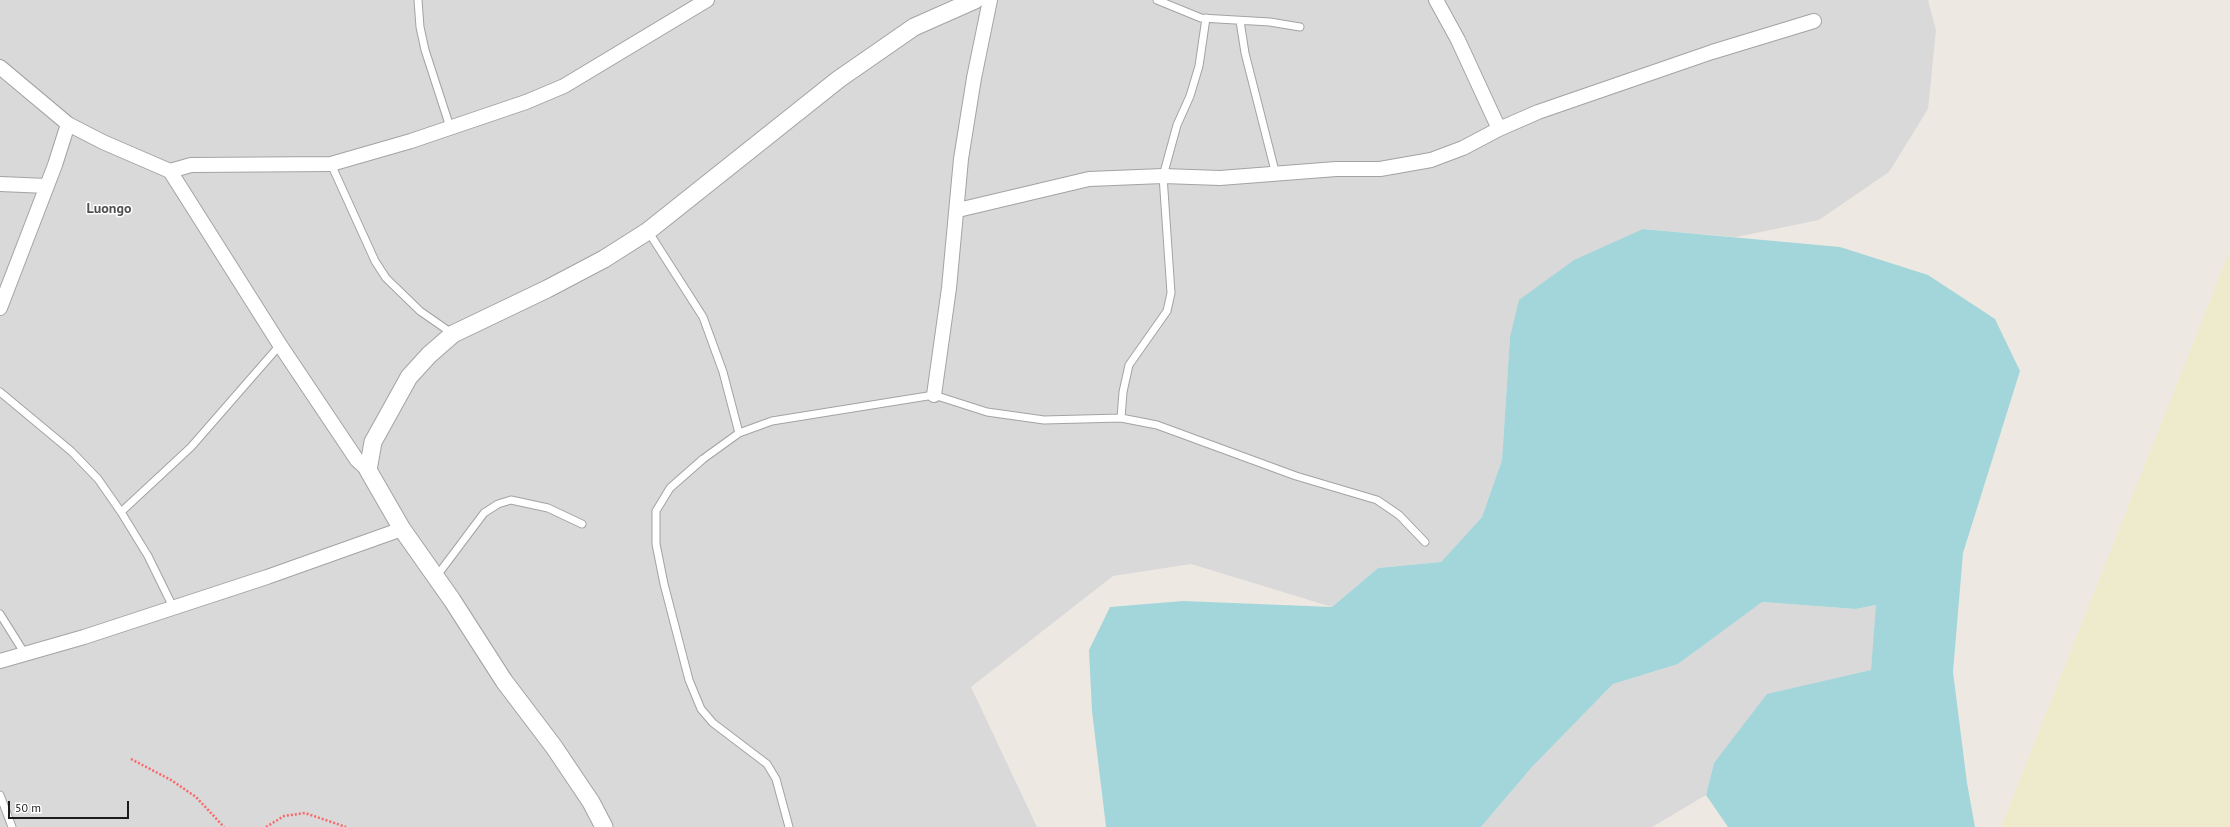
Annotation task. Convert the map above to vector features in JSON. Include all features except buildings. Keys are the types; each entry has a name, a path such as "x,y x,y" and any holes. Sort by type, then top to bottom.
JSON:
{"street":[{"path":"170,171 191,166 331,164 411,141 526,102 564,86 707,0"},
{"path":"368,470 373,442 409,377 429,354 453,334 554,286 648,231 838,79 914,27 975,0"},
{"path":"934,395 958,210 961,159 966,124 990,0"},
{"path":"1436,0 1458,40 1499,129"},
{"path":"958,210 1089,179 1163,176 1220,178 1276,175 1336,169 1380,169 1431,160 1463,148 1499,129 1595,92 1814,21"},
{"path":"0,67 68,124 103,142 170,171 280,345 357,460 368,470 402,529 436,577 504,681 554,747 591,802 604,827"},
{"path":"0,308 47,186 68,124"},
{"path":"0,184 47,186"},
{"path":"0,661 84,637 268,577 402,529"}],"lane":[{"path":"418,0 420,27 425,50 450,128"},
{"path":"1157,0 1185,12 1206,18 1270,22 1300,26"},
{"path":"1121,418 1123,392 1129,365 1167,311 1171,293 1163,176 1176,125 1190,96 1199,66 1206,18"},
{"path":"1240,21 1245,54 1276,175"},
{"path":"331,164 365,242 386,278 420,311 453,334"},
{"path":"648,231 703,317 723,372 739,432"},
{"path":"121,512 191,446 280,345"},
{"path":"0,392 86,464 121,512 148,556 173,607"},
{"path":"789,827 776,779 767,764 713,722 701,708 689,680 656,544 656,511 670,488 703,459 739,432 772,421 934,395 987,412 1044,420 1121,418 1157,425 1296,476 1377,500 1399,515 1425,542"},
{"path":"436,577 484,512 498,504 511,500 548,508 582,524"},
{"path":"0,614 25,654"},
{"path":"0,795 12,827"}],"path":[{"path":"131,759 171,780 196,797 224,827"},
{"path":"266,827 284,816 305,813 346,827"}],"shaded area":[{"path":"0,0 1928,0 1936,30 1928,109 1889,172 1819,220 1736,237 1643,229 1510,337 1502,460 1482,517 1441,562 1378,568 1332,607 1191,564 1113,576 971,687 1037,827 0,827"},
{"path":"2230,250 2230,827 2001,827"},
{"path":"1761,602 1856,609 1877,605 1871,670 1821,682 1714,763 1706,795 1652,827 1481,827 1532,767 1613,684 1678,664"}],"water":[{"path":"1643,229 1840,247 1928,275 1995,319 2020,371 1963,553 1953,672 1967,783 1975,827 1728,827 1706,795 1714,763 1767,694 1871,670 1876,605 1856,609 1762,602 1678,664 1613,684 1532,767 1481,827 1106,827 1092,711 1089,650 1110,607 1183,601 1332,607 1378,568 1441,562 1482,517 1502,460 1510,337 1519,300 1574,260"}],"district":[{"name":"Luongo","path":"109,209"}]}
